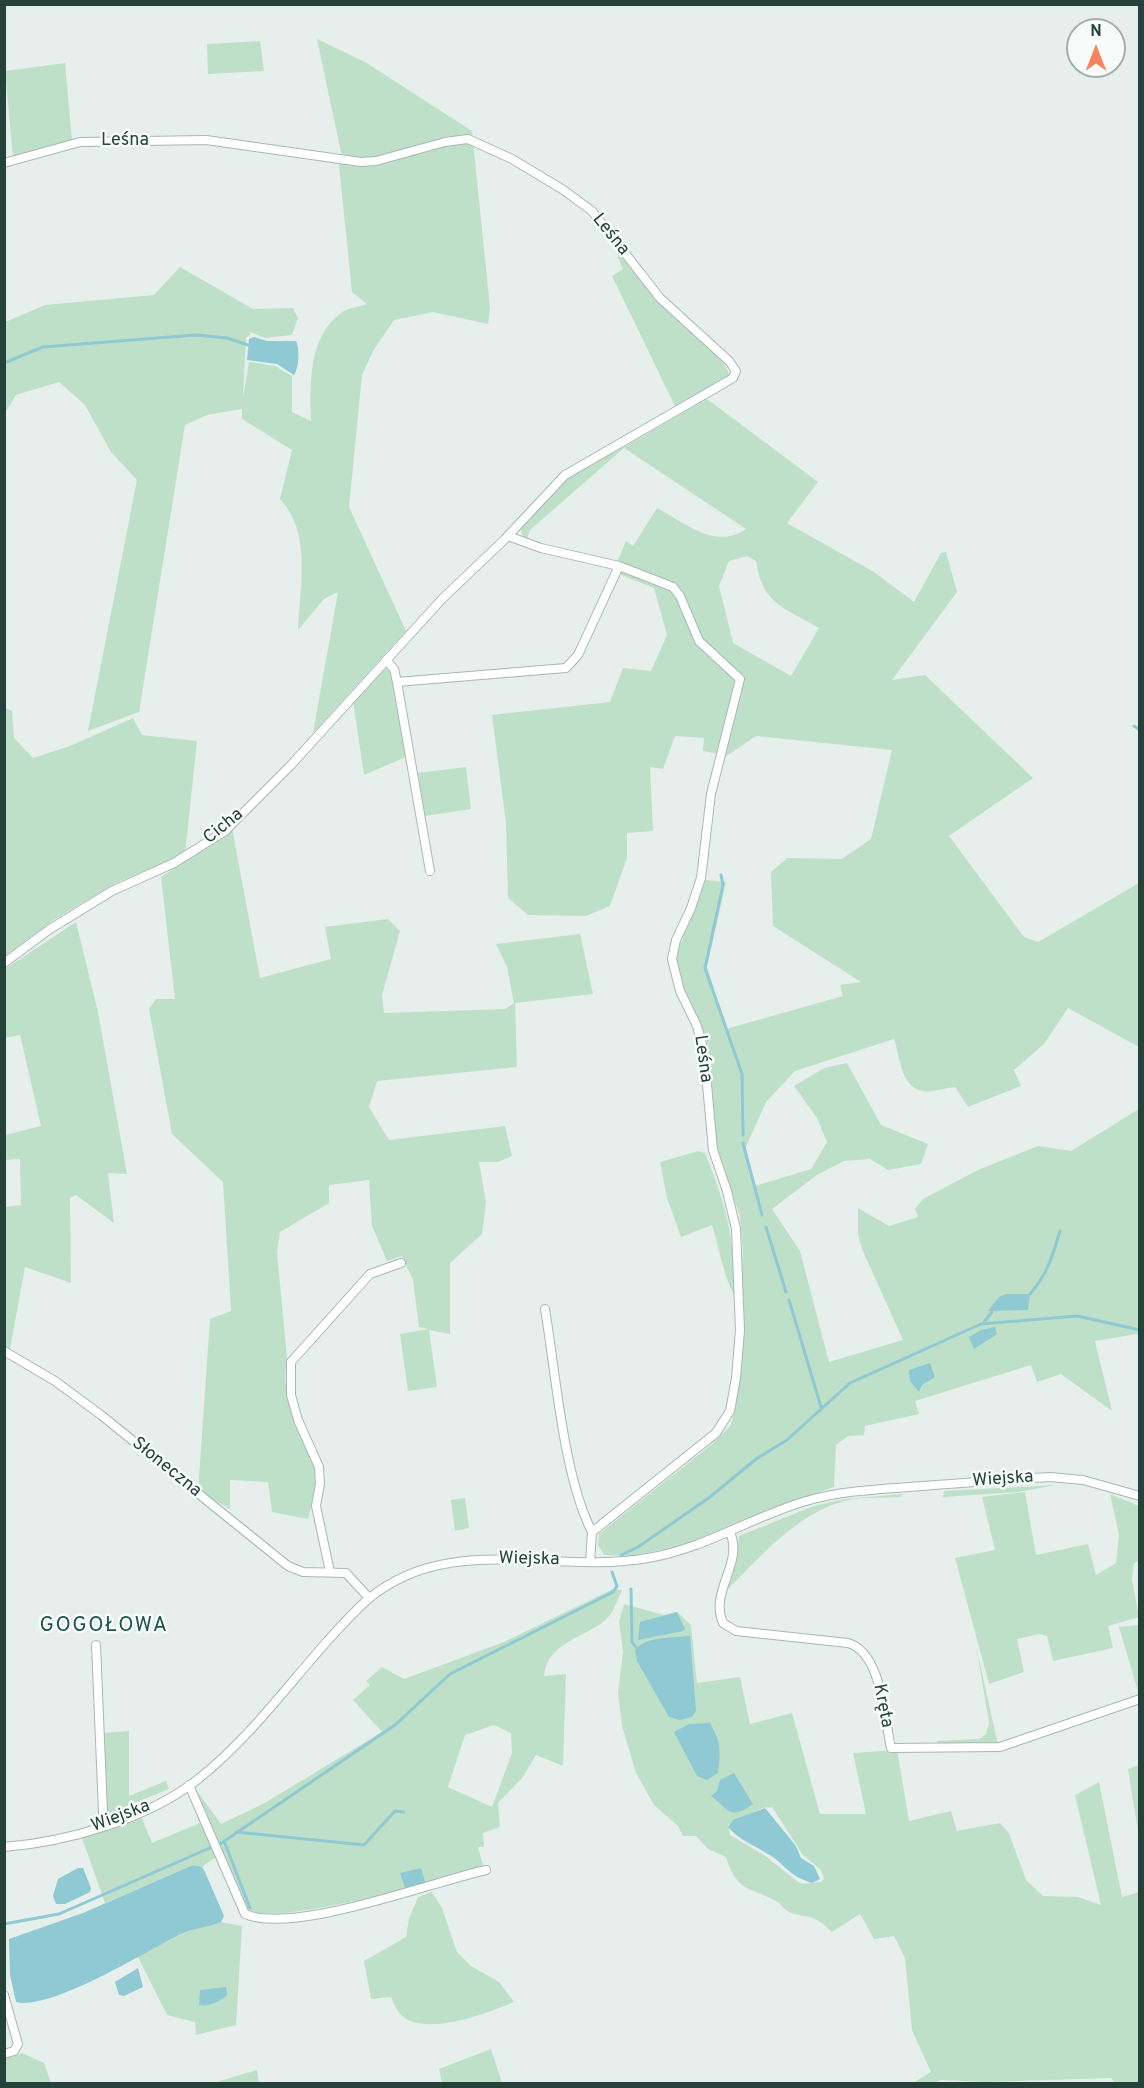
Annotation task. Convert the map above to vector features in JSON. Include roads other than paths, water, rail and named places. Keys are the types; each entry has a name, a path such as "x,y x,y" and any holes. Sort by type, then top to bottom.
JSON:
{"street":[{"name":"Leśna","path":"4,163 80,142 206,140 361,162 376,161 445,142 468,139 512,159 583,204 610,232 640,275 660,298 722,353 736,371 733,378 565,475 508,536 443,598 386,660"},
{"path":"397,682 566,668 578,655 619,566 541,548 508,536"},
{"name":"Leśna","path":"592,1532 631,1498 716,1433 726,1422 736,1378 740,1330 740,1281 734,1214 713,1150 704,1052 697,1026 680,992 672,959 676,940 691,908 701,878 711,794 740,679 699,641 680,596 673,587 619,566"},
{"path":"386,660 394,669 397,682 430,871"},
{"name":"Cicha","path":"4,963 50,929 112,891 174,863 225,831 291,765 386,660"},
{"path":"330,1572 316,1506 320,1484 319,1467 291,1395 291,1362 370,1274 400,1263"},
{"path":"545,1309 572,1466 582,1511 592,1532 590,1562"},
{"name":"Słoneczna","path":"4,1351 55,1381 101,1415 288,1566 303,1572 330,1572 350,1576 369,1598"},
{"name":"Wiejska","path":"4,1847 52,1841 106,1824 146,1809 189,1785 224,1756 369,1598 407,1574 451,1561 630,1561 663,1555 730,1532 806,1501 835,1494 1056,1478 1090,1482 1140,1496"},
{"name":"Kręta","path":"730,1532 735,1549 720,1596 723,1623 736,1631 848,1642 859,1647 874,1669 891,1748 1000,1747 1140,1700"},
{"path":"96,1645 103,1812 106,1824"},
{"path":"189,1785 245,1914 257,1919 307,1915 381,1901 486,1870"},
{"path":"4,1995 18,2044 14,2051 4,2054"}],"water":[{"path":"254,337 267,341 296,341 298,358 294,375 277,364 247,360 249,339"},
{"path":"1006,1294 1030,1294 1028,1310 988,1311 999,1297"},
{"path":"995,1327 997,1334 974,1349 969,1337 981,1330"},
{"path":"930,1363 935,1377 922,1385 919,1392 910,1381 909,1370"},
{"path":"677,1612 685,1629 683,1631 638,1640 640,1622"},
{"path":"690,1636 696,1711 692,1717 680,1720 669,1717 637,1661 635,1650 640,1645 653,1640"},
{"path":"710,1723 718,1742 720,1759 718,1773 707,1780 697,1776 674,1732 689,1724"},
{"path":"734,1773 753,1804 734,1813 711,1796 717,1791 720,1780"},
{"path":"765,1808 796,1846 801,1858 814,1866 820,1879 812,1883 796,1876 728,1827 733,1820"},
{"path":"193,1865 202,1867 205,1872 224,1916 221,1922 181,1934 98,1978 52,1998 16,2002 10,1975 9,1939 83,1913"},
{"path":"78,1868 83,1868 91,1888 90,1892 65,1904 56,1904 53,1896 58,1879"},
{"path":"421,1868 426,1885 406,1891 400,1873"},
{"path":"138,1968 143,1987 124,1996 119,1995 115,1982"},
{"path":"226,1987 227,1995 221,1999 210,2004 199,2005 200,1990"}],"waterway":[{"path":"4,363 43,347 196,335 227,338 248,345"},
{"path":"1134,726 1140,730"},
{"path":"721,875 723,885 705,968 742,1074 743,1135"},
{"path":"743,1143 762,1215"},
{"path":"766,1227 786,1292"},
{"path":"1030,1294 1045,1272 1060,1231"},
{"path":"789,1300 821,1407"},
{"path":"984,1322 992,1312"},
{"path":"621,1555 638,1547 710,1497 756,1459 787,1440 850,1383 981,1324 1077,1316 1140,1330"},
{"path":"612,1572 617,1586"},
{"path":"220,1844 395,1725 450,1674 613,1592 617,1586"},
{"path":"631,1589 632,1642 636,1647"},
{"path":"236,1832 364,1845 395,1811 404,1812"},
{"path":"224,1841 250,1908"},
{"path":"4,1924 59,1914 212,1847"}],"district":[{"name":"GOGOŁOWA","path":"104,1627"}]}
